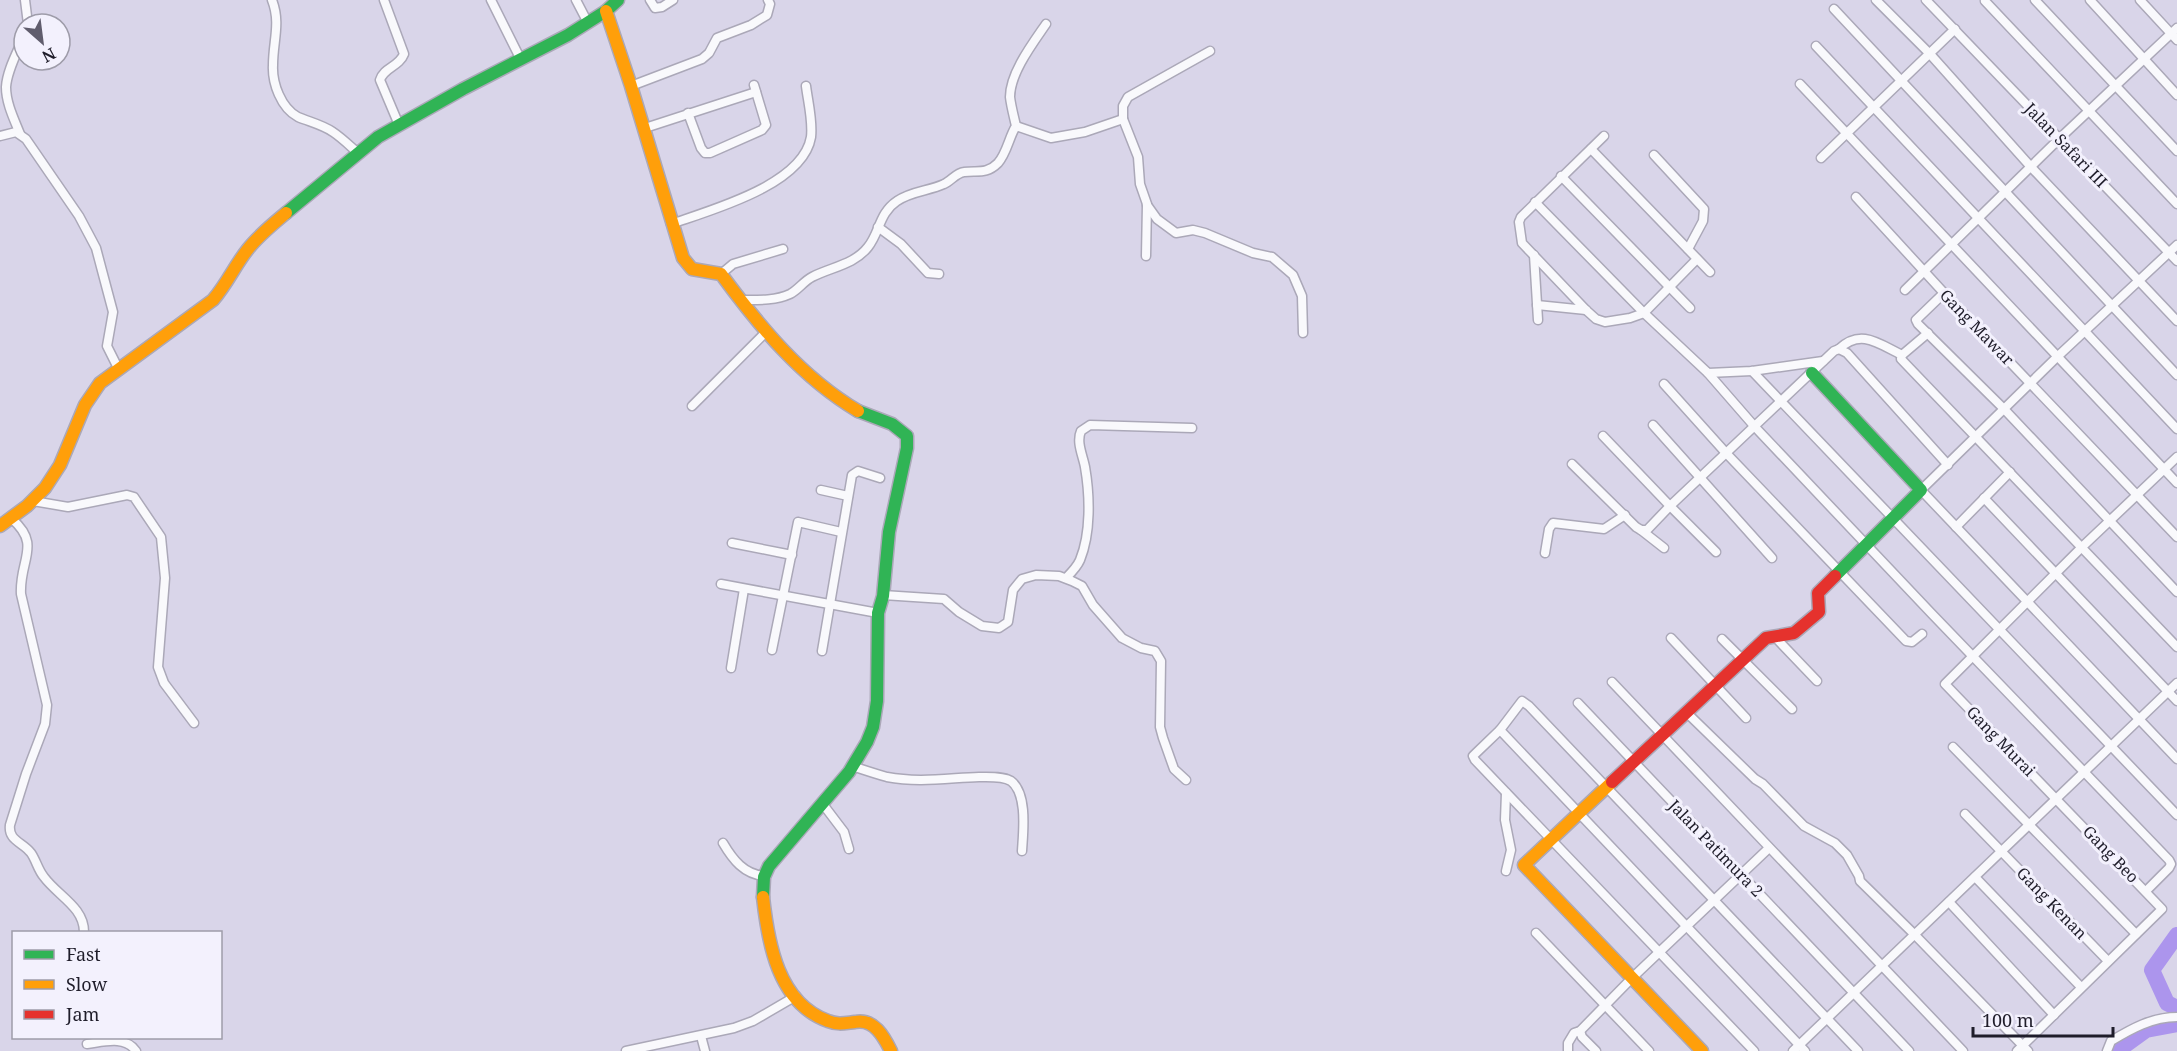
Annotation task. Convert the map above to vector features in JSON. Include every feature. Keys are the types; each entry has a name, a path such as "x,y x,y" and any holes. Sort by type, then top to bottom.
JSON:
{"street":[{"path":"272,0 276,9 278,30 273,72 276,87 284,103 293,114 333,132 358,153"},
{"path":"384,0 404,54 399,62 385,70 380,80 399,124"},
{"path":"491,0 521,60"},
{"path":"0,526 12,519 45,488 60,465 91,394 118,368 213,300 254,242 283,215 358,153 399,124 463,88 521,60 582,12 606,11 618,0"},
{"path":"650,0 655,8 662,7 673,0"},
{"path":"631,86 707,56 717,38 752,25 767,15 770,4 768,0"},
{"path":"1876,0 1930,54 2031,167 2177,321"},
{"name":"Jalan Safari III","path":"1926,0 2177,261"},
{"path":"2036,0 2177,151"},
{"path":"2090,0 2177,95"},
{"path":"1905,290 2143,59 2175,34 2140,0"},
{"path":"1985,1 2177,204"},
{"path":"1834,9 2177,375"},
{"path":"606,11 645,128 671,224 683,258 692,269 721,274 765,333 784,354 825,389 861,412 897,426 907,436 907,448 887,543 883,595 878,613 873,726 852,766 786,845 764,876 767,923 780,974 796,996 825,1020 836,1024 863,1021 871,1024 884,1037 891,1051"},
{"path":"740,300 766,299 790,294 812,277 837,268 861,255 875,237 888,209 905,196 939,186 960,173 978,173 991,168 999,161 1016,126 1010,97 1012,83 1031,45 1046,24"},
{"path":"1821,158 1955,29"},
{"path":"1816,46 2177,429"},
{"path":"1210,51 1128,97 1123,106 1123,119 1138,157 1140,184 1147,204 1157,219 1176,232 1193,230 1205,233 1253,253 1272,257 1293,275 1302,297 1303,333"},
{"path":"12,68 6,88 11,111 20,134 33,148 79,216 96,248 113,312 107,346 118,368"},
{"path":"1800,84 2177,483"},
{"path":"671,224 768,187 799,162 807,150 811,136 806,86"},
{"path":"645,128 755,88 766,125 762,130 710,153 705,153 688,113"},
{"path":"1016,126 1051,138 1085,132 1123,119"},
{"path":"0,136 11,132 20,134"},
{"path":"1604,136 1521,217 1519,222 1522,243 1586,310 1596,319 1605,322 1644,313 1697,259"},
{"path":"1591,149 1710,272"},
{"path":"1654,155 1704,209 1703,221 1688,249"},
{"path":"1561,176 1690,308"},
{"name":"Gang Mawar","path":"1856,197 1944,293 2177,537"},
{"path":"1535,202 1644,313 1708,373 1755,427 2169,860 2171,864 2169,868 2146,891"},
{"path":"1146,256 1147,204"},
{"path":"878,227 901,244 928,273 939,274"},
{"path":"1702,1051 1524,865 1766,638 1794,633 1819,612 1818,593 1838,572 2031,382 2177,245"},
{"path":"721,274 736,263 783,249"},
{"path":"1534,255 1538,320"},
{"path":"1944,293 1916,320 1918,324 2004,409 2177,592"},
{"path":"1537,306 1586,310"},
{"path":"692,406 765,333"},
{"path":"1928,333 1900,359 1977,436 2177,647"},
{"path":"1641,530 1647,530 1823,361 1852,340 1866,338 1902,355"},
{"path":"1839,349 1847,353 1947,465"},
{"path":"1708,373 1752,371 1823,361"},
{"path":"1752,371 2177,815"},
{"path":"1812,374 2177,759"},
{"path":"1664,384 1838,572 1906,641 1912,642 1922,634"},
{"path":"1066,578 1079,562 1085,543 1089,504 1086,471 1079,440 1081,431 1090,425 1192,428"},
{"path":"1653,425 1772,558"},
{"path":"1603,436 1716,552"},
{"path":"1973,655 2177,457"},
{"path":"1572,464 1625,516 1664,548"},
{"path":"822,651 841,532 855,472 880,478"},
{"path":"1956,527 2010,472"},
{"path":"821,490 848,496"},
{"path":"33,501 68,507 130,495 134,497 160,537 165,578 158,667 164,683 195,723"},
{"path":"1984,498 2177,701"},
{"path":"1545,553 1549,529 1553,523 1604,530 1625,516"},
{"path":"12,519 22,528 28,540 21,578 21,594 47,705 45,724 26,774 10,825 10,833 13,839 31,853 44,877 73,906 81,918 84,931"},
{"path":"772,650 799,521 841,532"},
{"path":"732,543 792,555"},
{"path":"883,595 944,599 959,612 982,626 999,628 1008,622 1013,590 1022,579 1036,575 1066,578 1082,586 1093,605 1122,638 1158,654 1161,661 1162,682 1160,727 1174,769 1186,780"},
{"path":"722,584 878,613"},
{"path":"731,668 744,589"},
{"path":"1773,636 1817,681"},
{"path":"1671,638 1746,718"},
{"path":"1722,639 1792,709"},
{"name":"Gang Murai","path":"1973,655 1945,684 2057,799"},
{"path":"1612,682 1963,1051"},
{"path":"1500,730 1687,926 1799,1049 1827,1018 2031,825 2177,682"},
{"path":"1754,1051 1473,756 1500,730 1522,702 1529,706 1858,1051"},
{"name":"Jalan Patimura 2","path":"1578,703 1909,1051"},
{"path":"1686,712 1804,826 1835,843 1847,855 1860,881 1914,934 2022,1049 2106,958 2136,934 1953,747"},
{"path":"852,766 887,777 910,779 982,777 1008,779 1018,792 1023,811 1022,851"},
{"path":"1506,793 1505,820 1511,850 1506,871"},
{"name":"Gang Beo","path":"2057,799 2161,906 2161,911 2136,934"},
{"path":"822,803 844,832 849,849"},
{"name":"Gang Kenan","path":"1965,814 2106,958"},
{"path":"723,843 744,870 751,874 764,876"},
{"path":"1568,1051 1570,1038 1574,1033 1580,1031 1632,978 1769,848"},
{"path":"1975,877 2081,987"},
{"path":"1949,902 2054,1015"},
{"path":"1536,933 1649,1051"},
{"path":"626,1051 701,1036 753,1021 796,996"},
{"path":"2108,1051 2111,1041 2133,1028 2153,1021 2177,1017"},
{"path":"1580,1031 1582,1037 1596,1051"},
{"path":"701,1036 705,1051"},
{"path":"87,1044 120,1041 132,1045 136,1051"}],"waterway":[{"path":"2177,935 2152,970 2167,1003 2177,1008"},
{"path":"2117,1051 2146,1030 2177,1024"}],"traffic: fast":[{"path":"286,213 378,137 463,89 568,35 606,11 618,0"},
{"path":"1812,373 1921,490 1835,576"},
{"path":"763,897 764,877 769,866 849,772 873,727 877,701 878,613 883,596 889,532 907,448 907,436 892,424 858,411"}],"traffic: slow":[{"path":"606,11 683,258 692,269 721,274 783,350 818,383 858,411"},
{"path":"0,526 27,506 45,488 60,465 85,405 100,383 213,300 252,244 286,213"},
{"path":"1612,782 1524,865 1702,1051"},
{"path":"763,897 773,952 779,970 797,1000 811,1012 828,1021 868,1023 878,1030 891,1051"}],"traffic: jam":[{"path":"1612,782 1766,638 1794,633 1819,612 1818,593 1835,576"}]}
